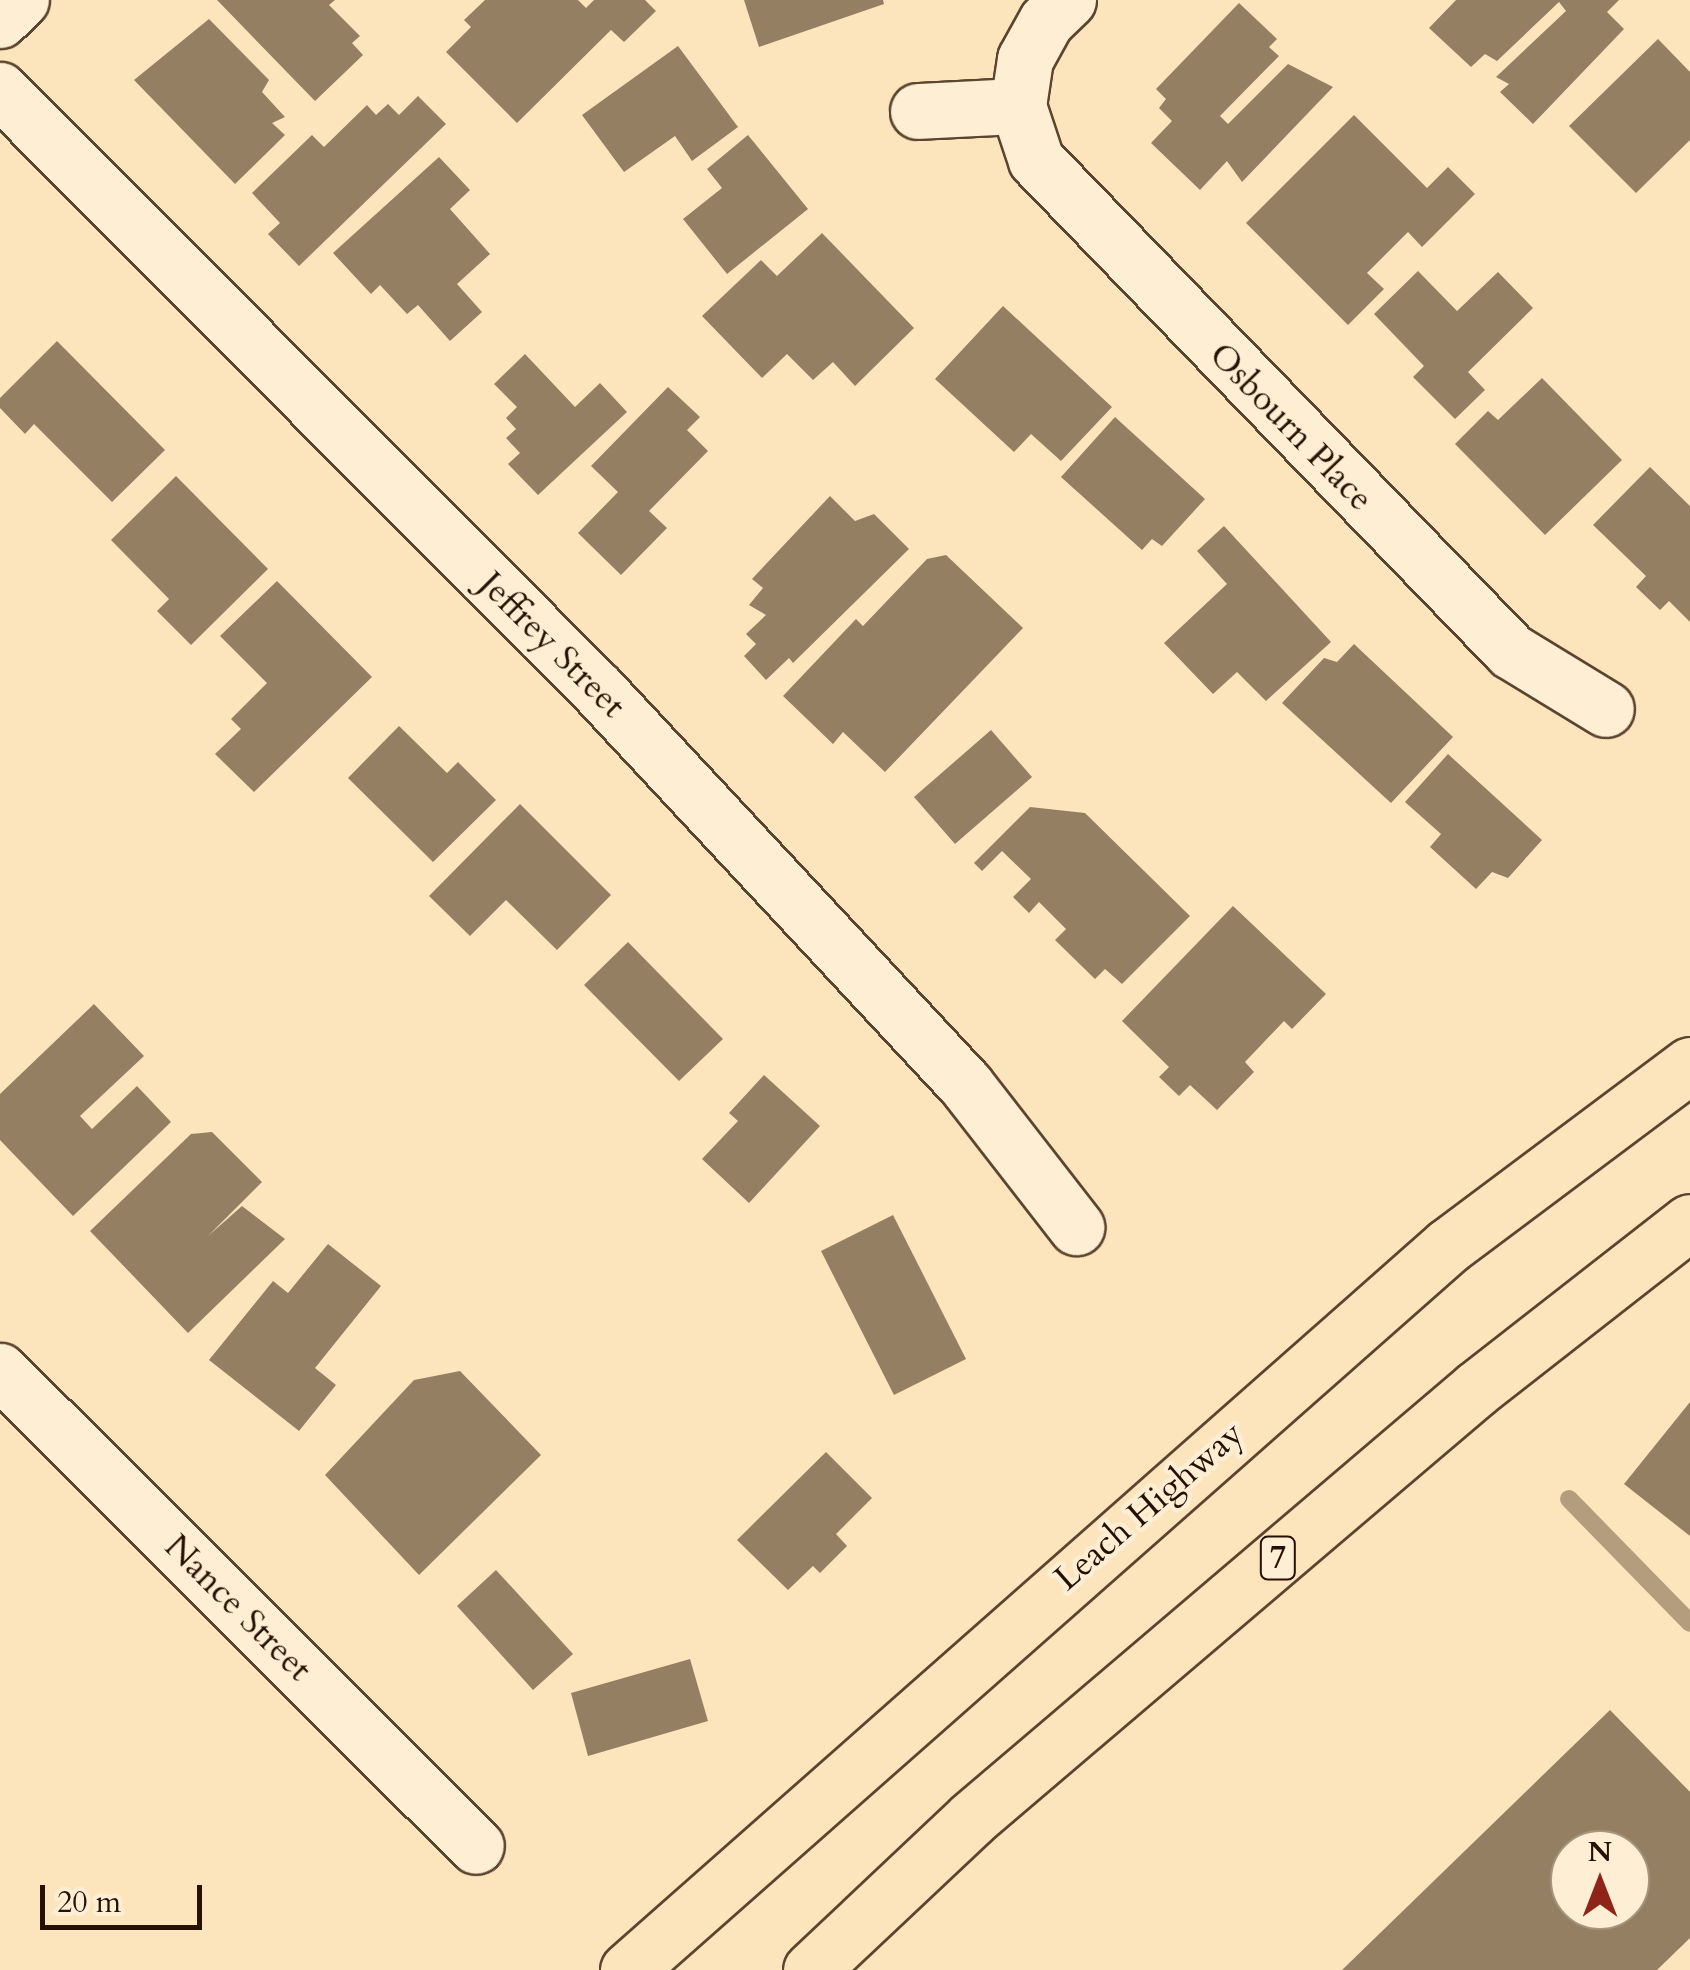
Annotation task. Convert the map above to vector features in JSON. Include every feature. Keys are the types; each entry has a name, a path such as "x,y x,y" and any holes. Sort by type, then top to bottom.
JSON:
{"highway":[{"name":"Leach Highway","path":"628,1970 1434,1258 1690,1065"},
{"name":"7","path":"811,1970 970,1819 1461,1402 1690,1222"},
{"path":"822,1970 878,1907"}],"street":[{"path":"0,20 20,0"},
{"path":"918,111 1018,106 1025,59 1046,21 1068,0"},
{"name":"Jeffrey Street","path":"0,90 612,705 966,1085 1076,1227"},
{"name":"Osbourn Place","path":"1018,106 1036,160 1102,234 1511,651 1606,708"},
{"name":"Nance Street","path":"0,1371 476,1846"}],"building":[{"path":"217,0 335,0 329,5 360,36 352,43 363,55 315,101"},
{"path":"485,0 578,0 586,8 594,0 645,0 656,11 624,42 611,30 517,123 446,52 471,27 464,20"},
{"path":"744,0 883,0 884,4 759,47"},
{"path":"1456,0 1619,0 1607,12 1624,29 1533,124 1500,92 1509,84 1496,77 1566,11 1559,2 1497,61 1485,54 1471,67 1429,28"},
{"path":"1239,3 1277,39 1269,47 1279,56 1220,116 1228,124 1288,64 1333,87 1242,182 1227,161 1200,190 1151,143 1172,121 1159,108 1166,99 1156,89"},
{"path":"209,19 269,80 262,92 285,117 272,123 285,135 235,184 134,80"},
{"path":"1658,39 1690,72 1690,140 1636,193 1569,126"},
{"path":"678,46 738,127 692,161 675,136 624,172 582,115"},
{"path":"418,96 446,124 299,266 268,234 280,223 252,193 312,135 324,147 367,105 376,115 388,104 399,115"},
{"path":"1354,115 1427,188 1448,167 1475,194 1422,247 1408,232 1367,273 1384,289 1348,325 1246,223"},
{"path":"748,135 808,209 727,274 683,219 722,188 707,169"},
{"path":"439,157 470,190 450,209 490,254 457,284 482,312 450,341 418,305 407,314 380,285 371,294 333,253"},
{"path":"822,233 914,328 855,386 833,362 813,380 787,354 762,378 702,316 761,260 777,276"},
{"path":"1418,271 1457,311 1498,272 1533,308 1468,372 1485,390 1455,419 1413,377 1424,366 1374,314"},
{"path":"1003,306 1112,407 1061,461 1031,434 1014,452 935,379"},
{"path":"57,341 165,450 112,502 34,424 25,434 0,408 0,398"},
{"path":"525,354 575,407 600,383 627,412 538,495 508,464 520,453 506,438 516,429 506,418 517,407 494,384"},
{"path":"1542,378 1622,460 1545,535 1455,444 1488,411 1498,420"},
{"path":"668,387 700,417 687,430 708,451 649,511 667,528 621,575 578,533 618,492 591,466"},
{"path":"1115,417 1205,499 1162,546 1152,539 1142,550 1061,477"},
{"path":"1650,467 1690,506 1690,622 1669,601 1660,610 1636,587 1646,576 1593,525"},
{"path":"176,476 268,569 191,645 157,611 169,599 111,540"},
{"path":"830,496 855,521 874,514 909,549 793,663 789,658 766,680 744,656 756,644 746,634 766,615 749,605 763,588 752,579"},
{"path":"1224,526 1331,642 1266,701 1237,672 1213,694 1164,643 1227,584 1197,551"},
{"path":"946,555 1023,628 885,772 843,732 833,744 783,696 856,619 863,626 927,559"},
{"path":"277,581 372,677 254,792 215,754 241,729 231,719 267,683 220,636"},
{"path":"1354,644 1453,737 1391,803 1282,703 1324,658 1337,662"},
{"path":"399,726 447,773 458,762 496,800 433,862 348,778"},
{"path":"991,730 1032,777 955,844 914,797"},
{"path":"1448,754 1542,840 1508,878 1492,872 1476,889 1430,847 1441,834 1405,802"},
{"path":"520,804 611,895 557,950 506,900 470,936 429,896"},
{"path":"1030,807 1085,813 1190,916 1122,984 1105,969 1095,979 1055,940 1066,929 1039,902 1029,913 1013,897 1031,879 1002,851 982,871 974,863"},
{"path":"1233,906 1326,994 1292,1029 1284,1021 1245,1062 1254,1072 1217,1110 1190,1085 1179,1096 1159,1077 1169,1067 1122,1021"},
{"path":"628,942 723,1039 679,1081 584,985"},
{"path":"94,1004 144,1056 80,1116 92,1129 137,1086 171,1122 73,1216 0,1140 0,1094"},
{"path":"764,1075 820,1126 749,1203 702,1159 738,1121 729,1113"},
{"path":"212,1132 262,1182 208,1236 242,1206 285,1239 188,1333 90,1231 191,1134"},
{"path":"893,1215 966,1359 894,1395 821,1251"},
{"path":"328,1244 381,1286 315,1368 336,1385 299,1431 209,1360 273,1281 288,1293"},
{"path":"460,1371 541,1455 419,1575 325,1475 414,1380"},
{"path":"1690,1402 1690,1536 1624,1484"},
{"path":"826,1452 872,1498 836,1534 847,1546 820,1573 813,1566 788,1590 737,1540"},
{"path":"496,1570 573,1654 533,1690 457,1606"},
{"path":"690,1659 708,1721 588,1756 571,1693"},
{"path":"1610,1710 1690,1792 1690,1938 1657,1970 1342,1970"}],"waterway":[{"path":"1569,1499 1690,1623"}]}
